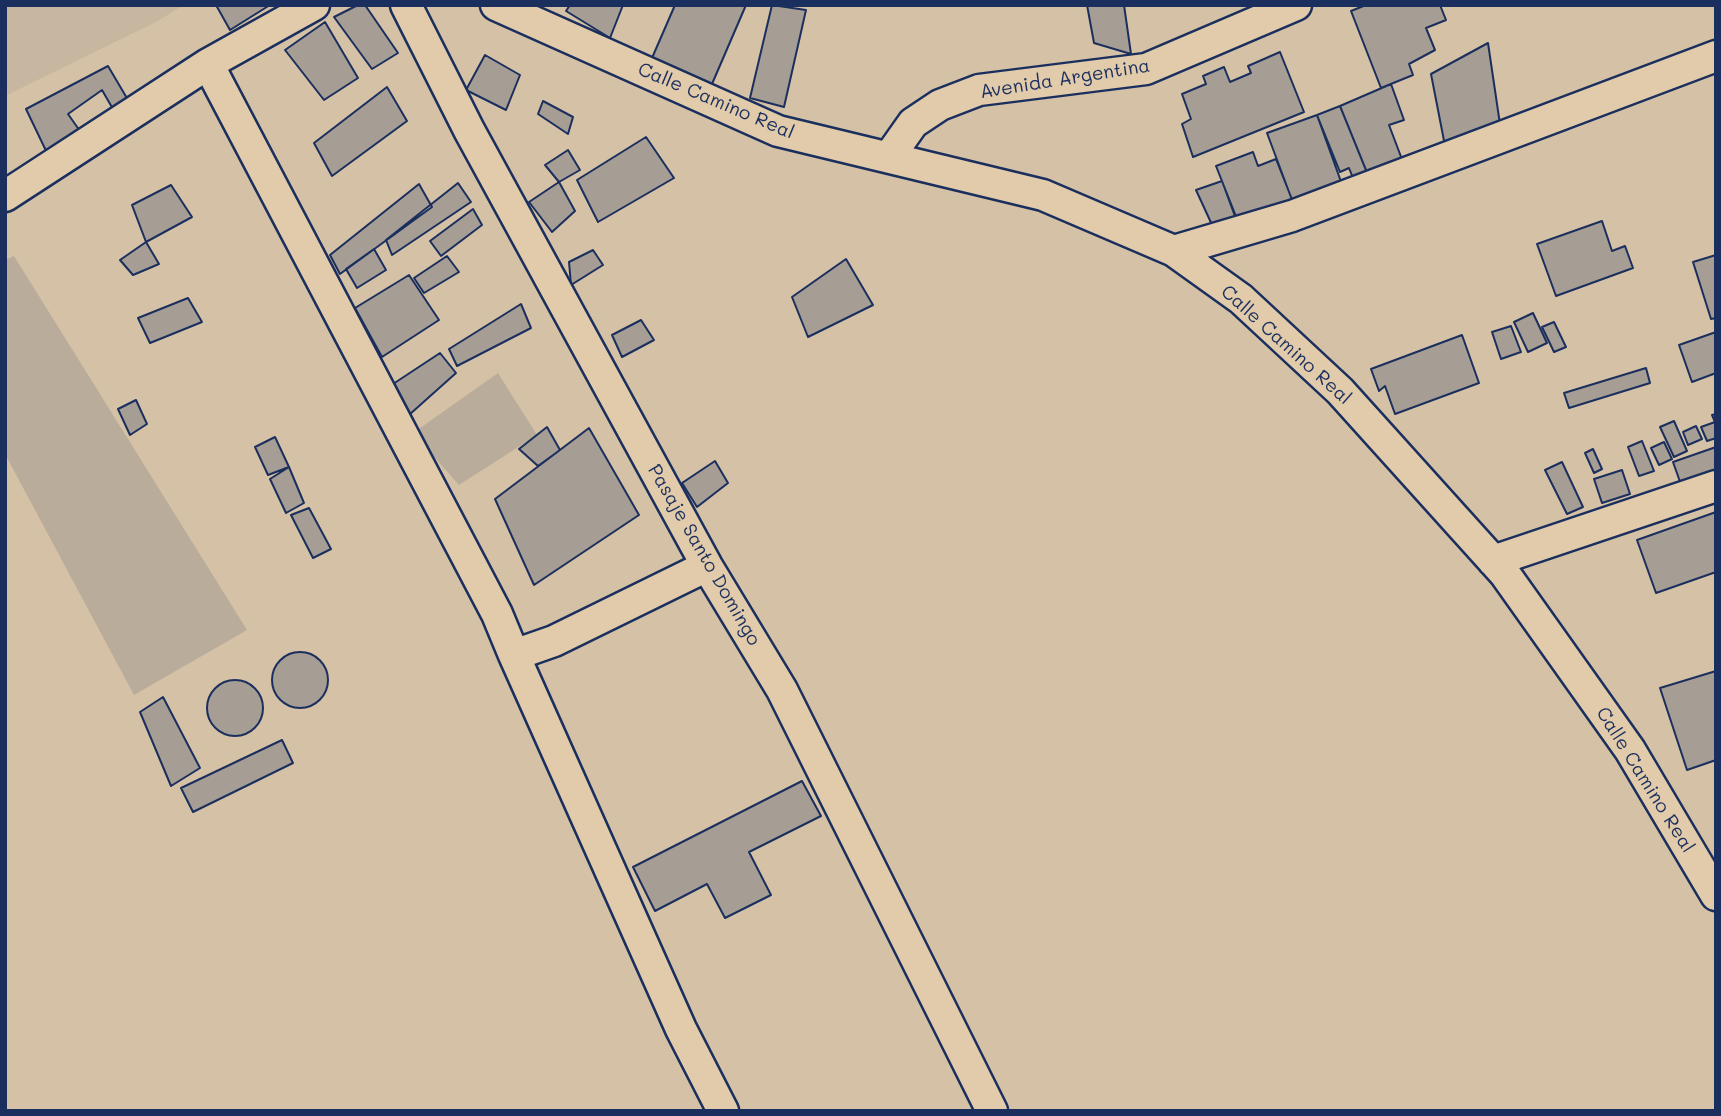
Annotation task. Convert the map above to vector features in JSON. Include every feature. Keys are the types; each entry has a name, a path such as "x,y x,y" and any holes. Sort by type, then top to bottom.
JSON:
{"street":[{"path":"5,196 208,64 314,5"},
{"name":"Pasaje Santo Domingo","path":"405,5 469,130 707,566 782,690 992,1111"},
{"name":"Calle Camino Real","path":"496,5 778,131 1043,195 1174,251 1241,299 1340,391 1493,561 1630,750 1716,895"},
{"name":"Avenida Argentina","path":"889,157 913,123 940,105 979,90 1146,69 1296,5"},
{"path":"1174,251 1292,216 1716,56"},
{"path":"208,64 497,614 681,1028 723,1111"},
{"path":"1493,561 1716,486"},
{"path":"514,655 554,641 707,566"}],"shaded area":[{"path":"5,5 184,5 156,22 5,96"},
{"path":"14,256 247,630 134,695 5,454 5,260"},
{"path":"498,373 537,435 459,485 413,433"}],"building":[{"path":"216,5 270,5 230,30"},
{"path":"358,5 365,5 398,53 372,69 334,17"},
{"path":"570,5 623,5 610,38 566,11"},
{"path":"675,5 746,5 712,84 652,58"},
{"path":"772,5 806,10 784,107 750,98"},
{"path":"1087,5 1124,5 1131,54 1094,43"},
{"path":"1366,5 1440,5 1446,20 1426,28 1435,50 1409,64 1413,75 1381,88 1351,11"},
{"path":"325,22 358,78 324,100 285,50"},
{"path":"1488,43 1501,131 1446,151 1431,74"},
{"path":"1280,52 1304,112 1193,157 1182,124 1191,119 1182,94 1206,84 1203,76 1224,67 1230,82 1251,73 1248,66"},
{"path":"485,55 520,75 506,110 466,90"},
{"path":"108,66 131,105 49,157 26,109"},
{"path":"1391,84 1404,120 1389,125 1403,162 1368,175 1340,106"},
{"path":"387,87 407,121 332,176 314,143"},
{"path":"102,90 117,116 87,141 68,114"},
{"path":"543,101 573,117 568,134 538,114"},
{"path":"1340,106 1368,175 1357,188 1349,168 1340,172 1317,115"},
{"path":"1317,115 1344,190 1295,208 1267,133"},
{"path":"646,137 674,178 598,222 577,180"},
{"path":"568,150 580,170 559,182 545,165"},
{"path":"1253,152 1258,166 1276,159 1293,202 1239,224 1216,166"},
{"path":"1222,181 1236,219 1213,227 1196,190"},
{"path":"559,182 575,211 552,232 529,202"},
{"path":"458,183 471,202 392,255 386,240"},
{"path":"419,184 432,207 340,274 330,255"},
{"path":"171,185 192,217 146,242 132,205"},
{"path":"473,209 482,225 441,256 430,241"},
{"path":"1602,221 1612,251 1625,246 1633,268 1556,296 1537,244"},
{"path":"146,242 159,264 133,275 120,260"},
{"path":"374,249 386,270 357,288 346,269"},
{"path":"593,250 603,265 571,285 569,262"},
{"path":"1716,255 1716,318 1711,319 1693,262"},
{"path":"447,256 459,272 424,293 414,278"},
{"path":"846,259 873,305 808,337 792,297"},
{"path":"409,275 439,320 382,357 355,308"},
{"path":"188,298 202,322 150,343 138,318"},
{"path":"521,304 531,328 457,366 449,349"},
{"path":"1533,313 1547,343 1528,352 1514,322"},
{"path":"641,320 654,340 622,357 612,335"},
{"path":"1554,322 1566,347 1554,352 1542,327"},
{"path":"1511,326 1521,352 1501,359 1492,332"},
{"path":"1716,332 1716,373 1692,382 1679,345"},
{"path":"1462,335 1479,383 1395,414 1385,386 1379,391 1371,369"},
{"path":"440,353 456,373 409,415 390,386"},
{"path":"1646,368 1650,383 1569,408 1564,393"},
{"path":"136,400 147,424 130,435 118,409"},
{"path":"1716,414 1716,438 1707,441 1701,427 1715,422 1712,415"},
{"path":"1674,421 1687,451 1674,457 1660,427"},
{"path":"1696,426 1702,439 1688,445 1683,432"},
{"path":"547,427 560,450 538,466 519,449"},
{"path":"589,428 639,515 534,585 495,499"},
{"path":"275,437 289,467 268,475 255,447"},
{"path":"1642,441 1654,471 1639,476 1628,447"},
{"path":"1664,442 1672,459 1659,465 1651,448"},
{"path":"1716,447 1716,481 1684,493 1673,462"},
{"path":"1593,449 1602,469 1594,473 1585,453"},
{"path":"715,461 728,483 697,507 682,483"},
{"path":"1562,462 1583,507 1567,514 1545,470"},
{"path":"289,467 304,503 286,513 270,479"},
{"path":"1622,470 1630,494 1602,503 1594,479"},
{"path":"309,508 331,549 313,558 291,515"},
{"path":"1716,512 1716,572 1656,593 1637,540"},
{"path":"294,652 306,652 316,656 324,664 328,680 324,696 316,704 306,708 294,708 284,704 276,696 272,686 272,674 276,664 284,656"},
{"path":"1716,671 1716,760 1687,770 1660,688"},
{"path":"235,680 246,682 255,688 261,697 261,719 255,728 246,734 235,736 224,734 215,728 209,719 207,708 209,697 215,688 224,682"},
{"path":"163,697 200,768 171,786 140,712"},
{"path":"282,740 293,763 193,812 181,788"},
{"path":"802,781 821,816 749,852 771,895 725,918 707,884 655,911 633,867"}]}
